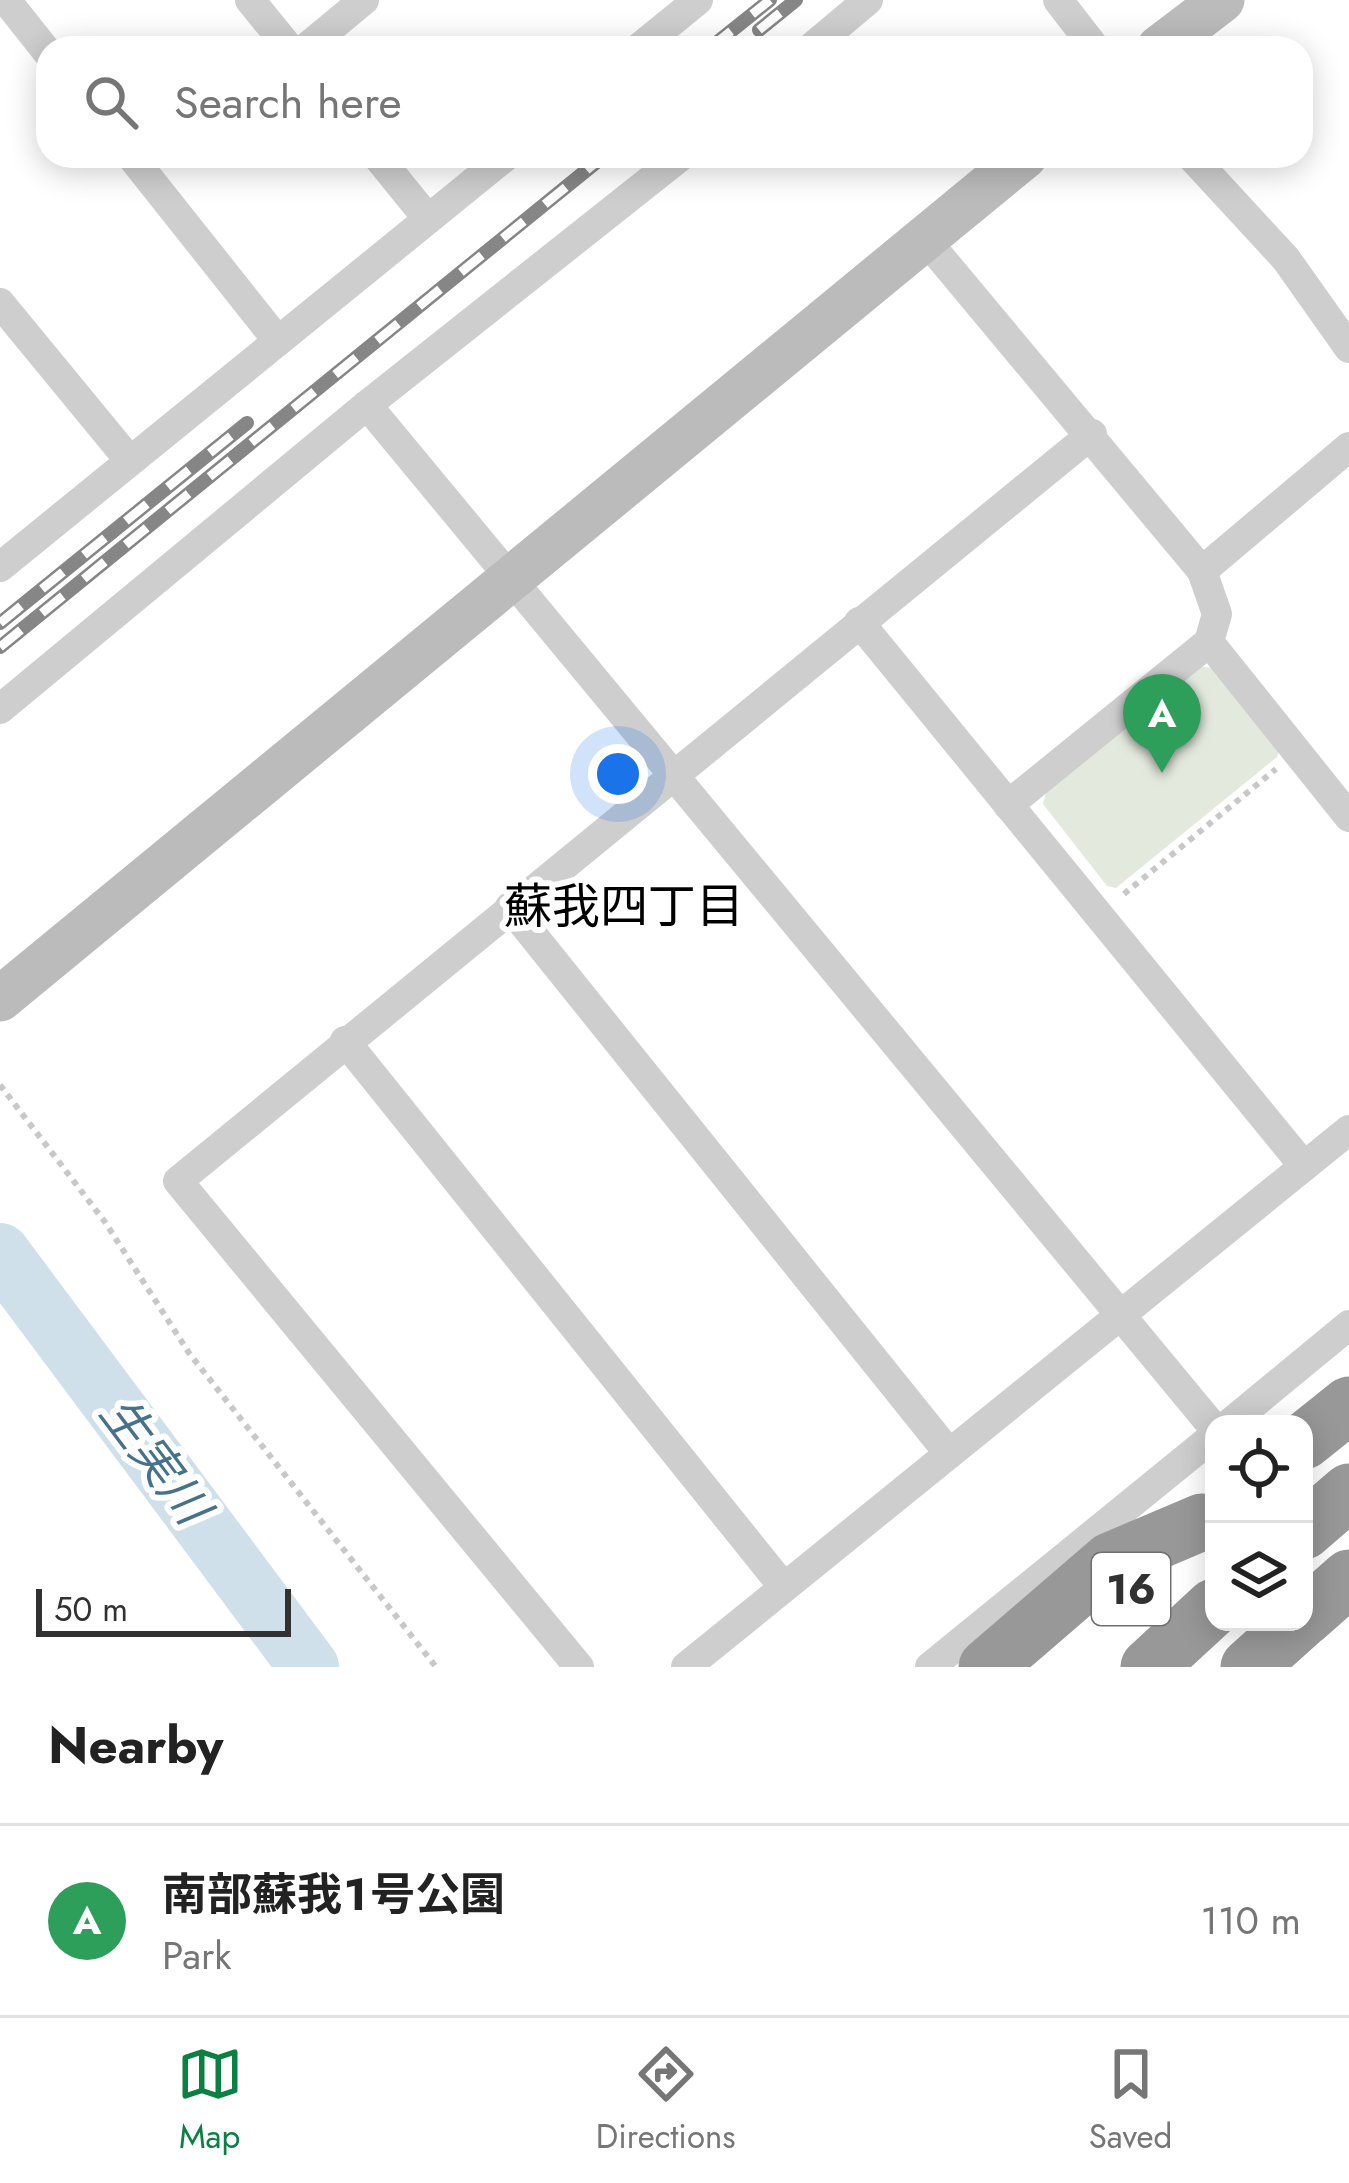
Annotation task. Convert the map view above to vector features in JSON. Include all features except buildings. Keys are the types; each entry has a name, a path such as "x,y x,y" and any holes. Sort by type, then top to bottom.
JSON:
{"highway":[{"path":"1313,1523 1349,1492"},
{"path":"987,1667 1110,1561 1205,1519"},
{"name":"16","path":"1048,1667 1205,1521"},
{"path":"1313,1610 1349,1578"},
{"path":"1149,1667 1205,1615"},
{"path":"1249,1667 1290,1631"}],"street":[{"path":"6,0 36,38"},
{"path":"250,0 279,36"},
{"path":"320,36 364,0"},
{"path":"654,36 698,0"},
{"path":"825,36 868,0"},
{"path":"1058,0 1086,36"},
{"path":"1175,36 1222,0"},
{"path":"140,168 278,340"},
{"path":"387,168 428,219"},
{"path":"0,567 491,168"},
{"path":"0,709 367,405 666,168"},
{"path":"0,999 1011,168"},
{"path":"1202,168 1286,259 1347,345"},
{"path":"925,239 1202,571 1216,614 1209,642 1008,805"},
{"path":"0,303 130,460"},
{"path":"367,405 1205,1421"},
{"path":"578,1667 178,1181 1092,434"},
{"path":"1202,571 1349,447"},
{"path":"859,622 1303,1165"},
{"path":"1209,642 1349,817"},
{"path":"510,907 948,1452"},
{"path":"345,1041 782,1585"},
{"path":"686,1667 1349,1130"},
{"path":"1240,1415 1349,1325"},
{"path":"931,1667 1205,1439"}],"path":[{"path":"1098,915 1298,752"},
{"path":"0,1085 105,1222 189,1353 436,1667"}],"shaded area":[{"path":"1199,666 1212,668 1279,751 1277,757 1116,888 1107,886 1043,804 1047,789"}],"waterway":[{"name":"生実川","path":"0,1253 309,1667"}],"railway":[{"path":"725,36 770,0"},
{"path":"759,30 796,0"},
{"path":"0,647 589,168"},
{"path":"0,623 247,423"}],"place":[{"name":"南部蘇我１号公園","path":"1162,773"}],"district":[{"name":"蘇我四丁目","path":"624,906"}]}
